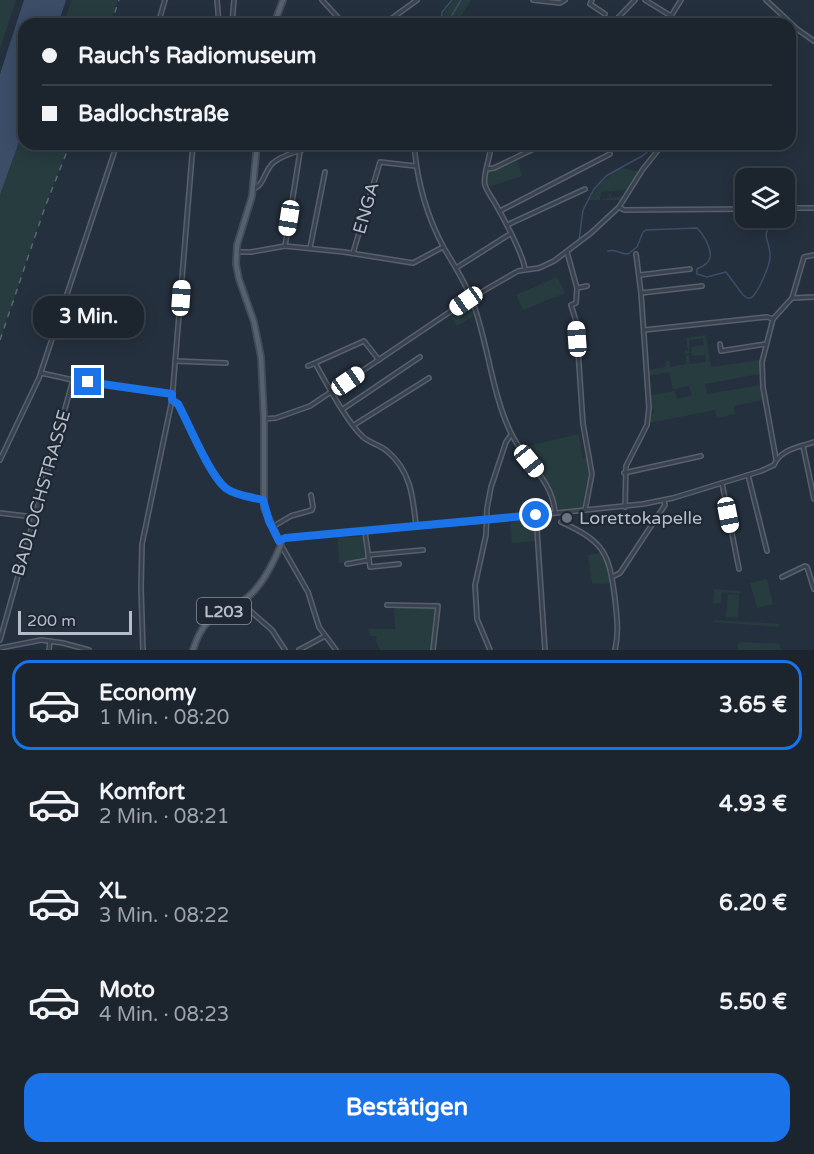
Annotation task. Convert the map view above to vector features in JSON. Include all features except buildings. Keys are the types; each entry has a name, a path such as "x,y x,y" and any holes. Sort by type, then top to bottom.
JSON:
{"main road":[{"path":"276,18 283,0"},
{"path":"256,150 253,189 236,252 239,279 254,322 259,345 264,419 263,500 280,543"},
{"name":"L203","path":"193,650 201,629 210,619 242,603 260,583 280,543"}],"street":[{"path":"160,18 165,0"},
{"path":"217,0 218,18"},
{"path":"232,18 234,0"},
{"path":"322,0 338,18"},
{"path":"392,18 417,0"},
{"path":"532,0 560,3 565,0"},
{"path":"592,0 590,4 605,14"},
{"path":"618,18 635,0"},
{"path":"645,0 672,16 681,0"},
{"path":"766,0 782,18"},
{"path":"796,29 814,41"},
{"path":"0,460 41,373 115,150"},
{"path":"143,650 142,544 172,400 193,150"},
{"path":"253,189 260,185 266,172 276,161 306,150"},
{"path":"415,150 416,166 427,209 444,247 472,298 502,411 511,435 550,490 555,513"},
{"path":"491,150 484,184 500,210 525,269"},
{"path":"488,169 532,150"},
{"path":"264,419 299,411 332,392 472,298 525,269 543,267 567,252 619,207 658,150"},
{"path":"285,246 300,152"},
{"path":"500,210 609,154"},
{"name":"ENGA","path":"353,253 380,162 416,166"},
{"path":"310,248 325,172"},
{"path":"507,225 585,189"},
{"path":"619,207 624,210 735,209"},
{"path":"795,208 814,208"},
{"path":"456,268 511,234"},
{"path":"236,252 251,252 285,246 353,253 413,263 444,247"},
{"path":"567,252 577,288 576,303 571,305 576,321 583,424 592,474 585,510"},
{"path":"625,507 624,473 649,416 644,330 636,254"},
{"path":"776,459 761,374 762,362 773,319 792,298 804,257 814,255"},
{"path":"639,275 690,269"},
{"path":"577,288 587,286"},
{"path":"641,293 702,286"},
{"path":"792,298 814,297"},
{"path":"644,330 767,317 773,319"},
{"path":"308,366 364,341 379,360"},
{"path":"720,344 721,351 767,344"},
{"path":"343,409 420,357"},
{"path":"175,362 226,363"},
{"path":"315,363 364,438 386,450 405,472 413,492 416,527"},
{"path":"41,373 73,380 172,394"},
{"path":"354,425 429,378"},
{"name":"BADLOCHSTRASSE","path":"0,640 73,380"},
{"path":"172,400 178,404 224,487 235,493 263,500"},
{"path":"489,650 477,619 474,591 484,545 487,508 495,471 506,440 511,435"},
{"path":"336,650 319,627 308,592 280,543 285,538 625,507 664,501 771,466 776,459 791,450 814,442"},
{"path":"803,446 814,499"},
{"path":"624,473 701,456"},
{"path":"748,475 767,551"},
{"path":"722,483 739,569"},
{"path":"272,527 291,516 312,510 310,495"},
{"path":"612,577 620,573 664,506 664,501"},
{"path":"0,513 34,518"},
{"path":"536,515 544,650"},
{"path":"561,522 583,533 599,546 608,559 618,635 615,650"},
{"path":"365,532 370,567 399,564"},
{"path":"368,555 423,550"},
{"path":"347,564 369,560"},
{"path":"782,577 805,566 814,589"},
{"path":"242,603 272,630 285,650"},
{"path":"387,605 438,606 433,650"},
{"path":"299,650 325,636"},
{"path":"0,648 31,641 50,641 89,650"},
{"path":"49,650 50,641"}],"green space":[{"path":"0,0 16,0 0,49"},
{"path":"72,0 118,0 112,18 65,18"},
{"path":"454,0 471,0 460,18 444,18 444,12"},
{"path":"18,145 18,150 67,150 0,340 0,195"},
{"path":"517,158 522,176 488,187 486,180 488,172"},
{"path":"621,168 640,172 628,190 601,192 600,200 589,200 601,182"},
{"path":"609,194 611,198 624,196 622,200 600,200 609,198"},
{"path":"557,277 565,293 523,310 516,295"},
{"path":"466,303 473,313 472,317 457,326 450,315"},
{"path":"706,335 711,367 760,360 759,374 705,384 707,394 760,385 762,400 734,406 735,414 717,418 715,410 649,423 651,414 654,413 653,409 650,410 652,395 675,391 677,399 692,395 689,386 673,389 669,372 648,376 648,370 666,367 665,361 669,361 670,367 686,364 686,356 689,355 690,364 706,362 705,355 692,356 691,347 704,345 703,338 689,340 690,353 685,354 685,351 688,350 686,338"},
{"path":"579,434 583,458 589,457 592,476 585,510 556,513 552,494 519,448"},
{"path":"533,519 536,541 512,543 510,521"},
{"path":"364,536 366,559 339,563 338,538"},
{"path":"601,553 609,566 611,583 592,584 588,555"},
{"path":"767,579 773,604 757,608 750,583"},
{"path":"714,589 741,591 740,594 722,592 721,603 713,603"},
{"path":"728,594 739,595 738,617 726,617"},
{"path":"394,606 436,606 432,650 380,650 376,641 377,636 370,636 368,629 395,629"},
{"path":"713,620 779,624 779,627 713,622"},
{"path":"741,642 779,644 781,650 738,650 738,644"}],"water":[{"path":"24,0 66,0 60,18 18,18"},
{"path":"18,18 18,145 0,195 0,74"}],"waterway":[{"path":"442,18 442,12 452,0"},
{"path":"451,17 461,0"},
{"path":"579,240 583,210 594,189 606,176 650,150"},
{"path":"608,251 628,254 637,247 646,230 697,228 710,252 709,260 697,269 697,274 707,277 726,272 743,295 751,298 760,285 768,265 770,249 766,234 768,228"}],"railway":[{"path":"113,18 119,0"},
{"path":"0,340 45,207 68,150"}],"place":[{"name":"Lorettokapelle","path":"567,518"}],"route":[{"path":"88,382 172,394 172,400 178,404 224,487 235,493 263,500 269,521 279,541 285,538 536,515"}]}
